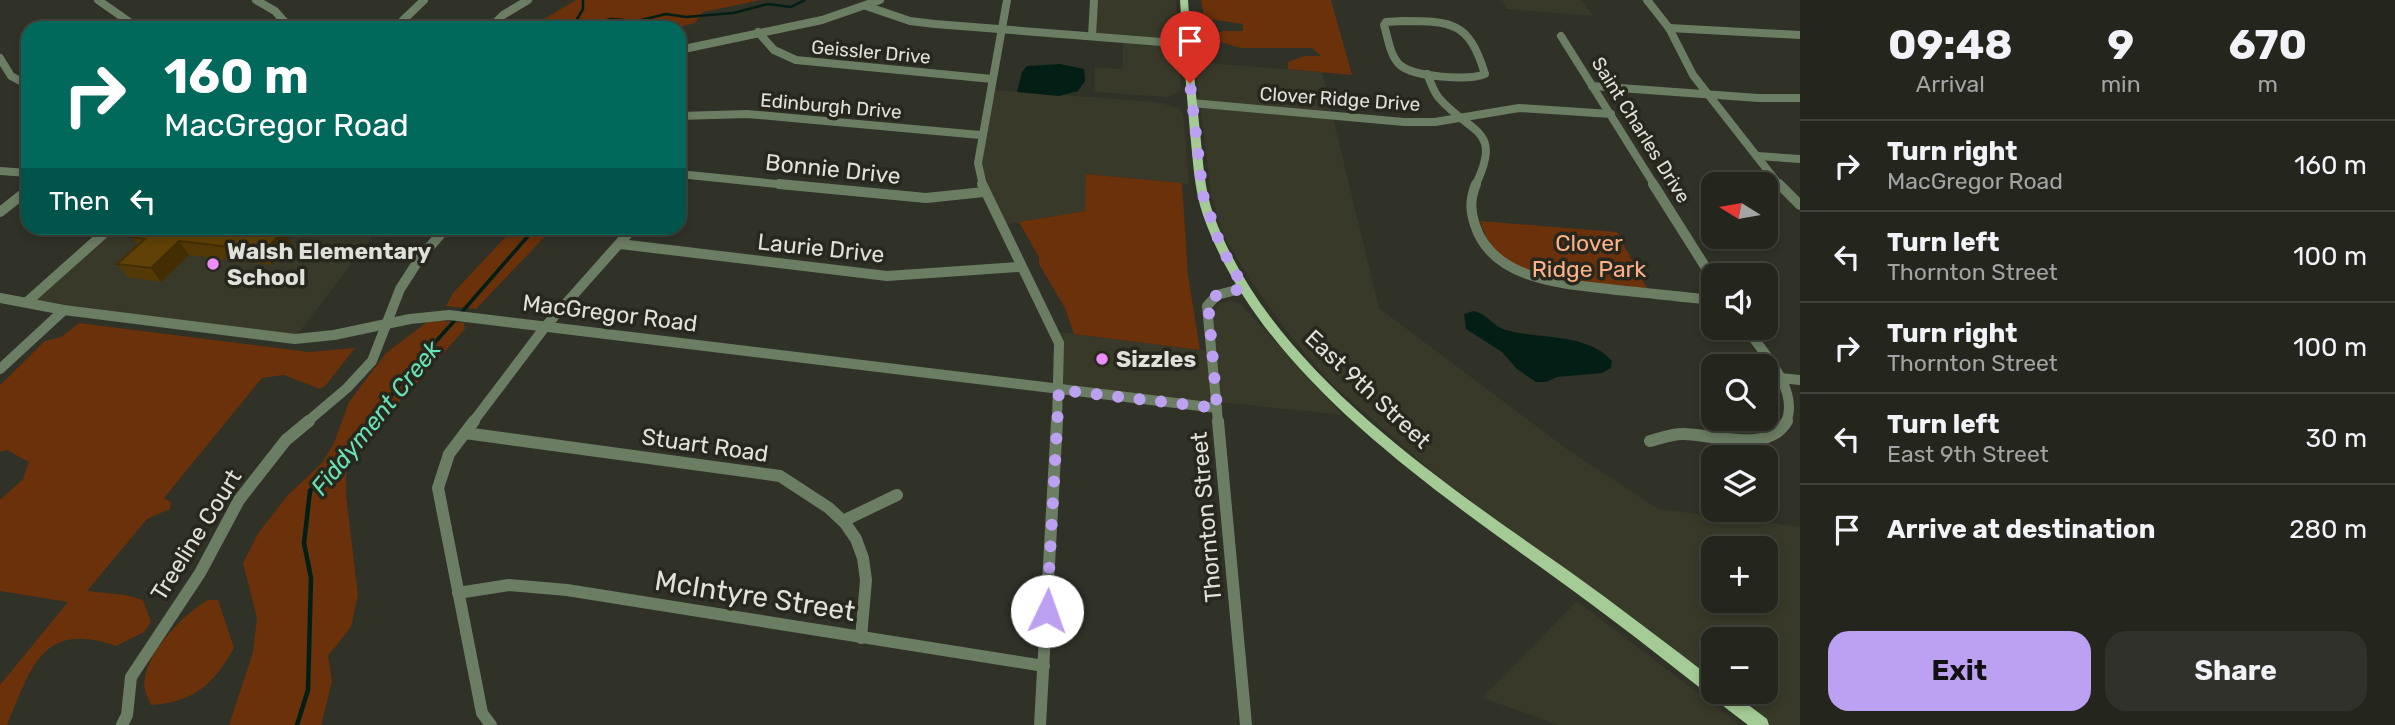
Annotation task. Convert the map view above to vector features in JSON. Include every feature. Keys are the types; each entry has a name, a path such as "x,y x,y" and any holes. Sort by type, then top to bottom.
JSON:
{"main road":[{"name":"East 9th Street","path":"1184,0 1186,44 1203,195 1221,247 1244,288 1282,338 1361,420 1381,437 1493,526 1574,583 1701,679"},
{"name":"East 9th Street","path":"1733,704 1761,725"}],"street":[{"path":"98,0 128,21"},
{"path":"259,2 274,0"},
{"path":"402,21 424,0"},
{"path":"497,21 528,0"},
{"path":"686,48 822,20 880,0"},
{"path":"1007,0 978,163 984,192 1059,343 1059,390 1040,725"},
{"path":"1092,36 1094,0"},
{"path":"1647,0 1669,28 1693,75 1783,190 1800,205"},
{"path":"259,2 282,21"},
{"path":"866,6 910,21 1186,44"},
{"path":"1386,22 1458,27 1467,35 1485,74 1476,78 1427,74 1408,72 1398,65 1384,25 1386,22"},
{"path":"1669,28 1800,35"},
{"name":"Geissler Drive","path":"758,32 765,46 781,56 796,60 992,79"},
{"name":"Saint Charles Drive","path":"1561,36 1703,263"},
{"path":"0,58 11,76 21,81"},
{"path":"1427,74 1440,99 1481,136 1488,158 1485,169 1474,183 1471,212 1484,244 1506,264 1529,276 1555,283 1701,299"},
{"path":"1592,86 1708,95 1800,98"},
{"name":"Clover Ridge Drive","path":"1192,103 1404,122 1434,122 1519,108 1611,114"},
{"name":"Edinburgh Drive","path":"686,115 747,114 981,135"},
{"path":"1757,156 1800,159"},
{"path":"0,170 21,172"},
{"name":"Bonnie Drive","path":"686,175 926,198 984,192"},
{"path":"0,212 21,196"},
{"path":"27,302 102,235"},
{"name":"Treeline Court","path":"122,725 127,715 131,677 200,573 239,500 286,440 347,388 372,361 400,289 441,235"},
{"path":"491,725 482,713 438,488 449,454 545,327 628,235"},
{"name":"Laurie Drive","path":"620,244 887,276 1019,267"},
{"name":"Thornton Street","path":"1244,288 1217,295 1208,302 1246,725"},
{"name":"MacGregor Road","path":"0,298 64,310 295,339 324,339 422,315 449,315 1217,408"},
{"path":"0,369 64,310"},
{"path":"1650,441 1681,433 1746,441 1771,440 1788,432 1796,422 1790,394 1754,340"},
{"path":"1780,378 1800,380"},
{"name":"Stuart Road","path":"465,433 780,476 817,498 845,520 863,550 867,596 861,638"},
{"path":"845,520 897,495"},
{"name":"McIntyre Street","path":"458,593 509,585 567,590 1044,666"}],"shaded area":[{"path":"1092,0 1176,0 1181,90 1168,97 1095,92 1095,67 1123,69 1123,41 1089,38"},
{"path":"1502,0 1582,0 1593,16 1507,9"},
{"path":"1195,62 1322,72 1379,308 1567,449 1658,509 1701,514 1701,522 1761,522 1800,527 1800,725 1769,725 1741,704 1778,704 1778,627 1701,627 1701,674 1440,478 1331,383 1292,338 1252,283 1223,235 1211,195"},
{"path":"1060,64 1084,69 1085,81 1078,91 1059,96 1017,92 1022,72 1027,66"},
{"path":"994,90 1157,102 1179,108 1183,114 1189,184 1087,174 1085,211 1003,225 987,190 982,151"},
{"name":"Walsh Elementary School","path":"107,235 374,235 297,335 33,300"},
{"path":"1231,301 1241,304 1342,415 1220,402 1212,314 1220,303"},
{"path":"1473,311 1506,330 1589,345 1612,361 1611,368 1602,373 1557,377 1546,382 1536,382 1517,369 1502,352 1466,329 1464,314"},
{"path":"1059,332 1207,351 1213,404 1063,387"},
{"path":"1577,601 1701,695 1701,704 1712,704 1740,725 1559,725 1482,698"}],"green space":[{"path":"576,0 761,0 703,12 695,23 686,25 686,21 541,21"},
{"path":"1201,0 1331,0 1352,75 1288,69 1288,62 1304,56 1321,56 1312,48 1241,48 1220,42 1215,34 1223,31 1243,31 1243,24 1204,18"},
{"path":"1086,174 1182,183 1188,275 1200,350 1074,334 1065,308 1039,264 1039,257 1019,222 1085,211"},
{"name":"Clover Ridge Park","path":"1480,221 1617,232 1648,290 1586,284 1522,268 1505,259 1491,246"},
{"path":"507,235 546,235 476,309 446,306 453,293"},
{"path":"427,322 464,323 465,329 363,443 346,474 358,595 351,627 328,656 332,681 321,725 229,725 253,652 257,618 243,563 259,532 288,495 322,463 334,443 349,402 386,353"},
{"path":"79,323 309,352 355,348 320,389 284,375 262,378 164,498 171,502 170,509 147,519 87,591 126,595 143,600 151,622 144,632 116,646 71,639 55,645 43,654 33,668 7,725 0,725 0,685 68,602 0,591 0,500 23,479 29,462 7,450 0,452 0,385 45,341 61,337"},
{"path":"208,600 218,600 234,648 219,672 201,689 179,700 151,705 145,690 145,678 156,651 187,615"}],"building":[{"path":"279,235 264,251 179,241 151,268 117,264 145,239 132,237"}],"waterway":[{"path":"576,21 583,9 583,0"},
{"name":"Fiddyment Creek","path":"637,21 666,14 686,17 733,13 768,4 791,7 805,0"},
{"name":"Fiddyment Creek","path":"603,21 637,21"},
{"name":"Fiddyment Creek","path":"461,313 529,235"},
{"name":"Fiddyment Creek","path":"371,422 412,368 456,319"},
{"name":"Fiddyment Creek","path":"297,725 308,690 311,578 304,543 310,491 373,421"}],"place":[{"name":"Walsh Elementary School","path":"213,264"},
{"name":"Sizzles","path":"1102,359"}],"route":[{"path":"1047,611 1059,390 1217,408 1208,302 1217,295 1244,288 1221,247 1203,195 1190,83"}]}
